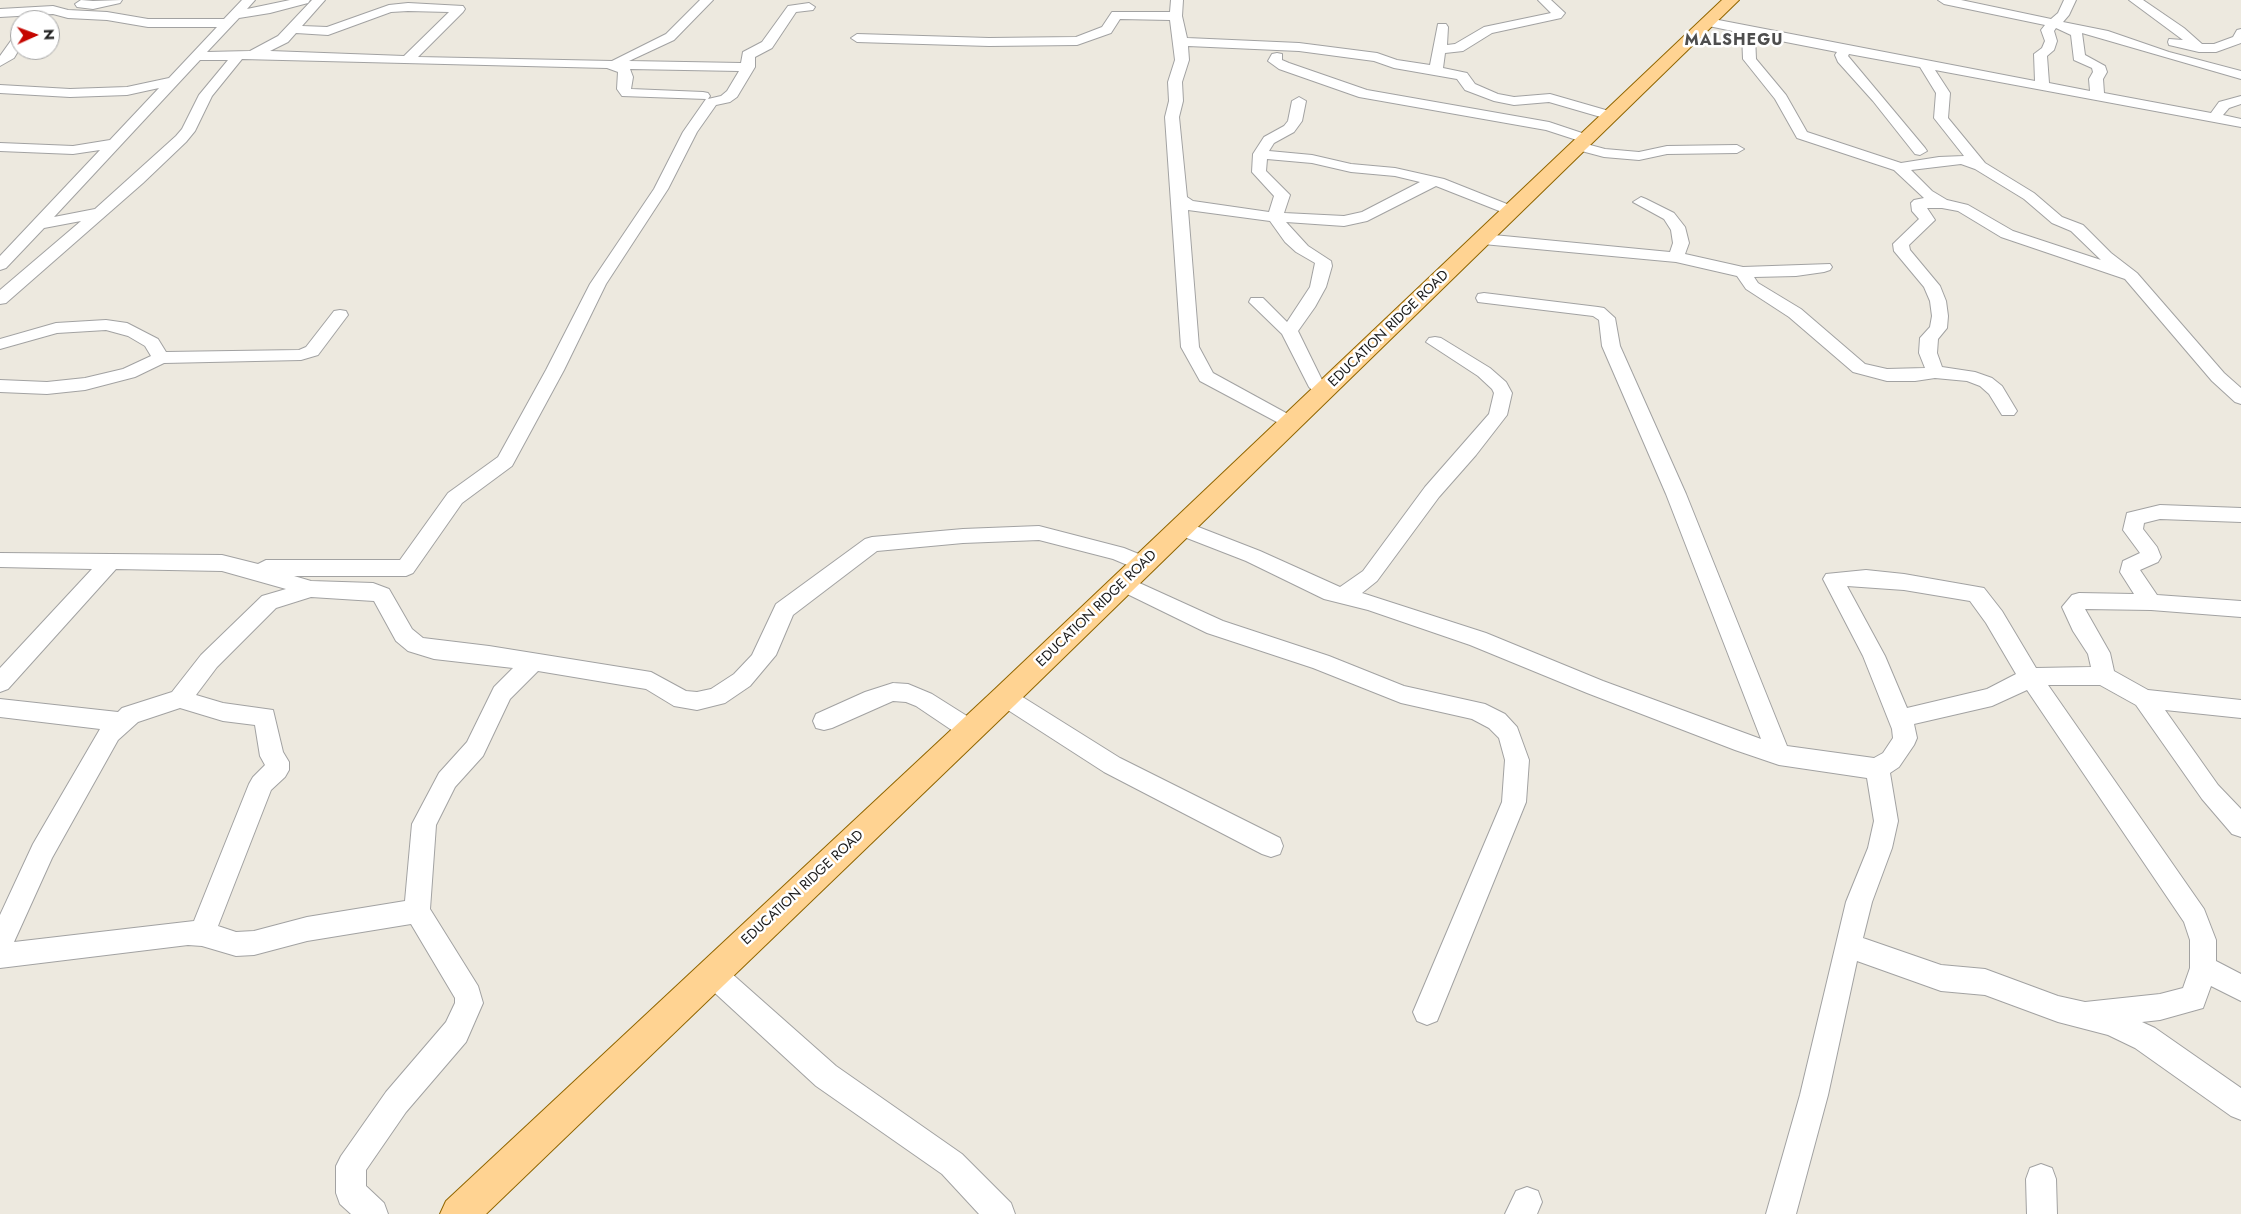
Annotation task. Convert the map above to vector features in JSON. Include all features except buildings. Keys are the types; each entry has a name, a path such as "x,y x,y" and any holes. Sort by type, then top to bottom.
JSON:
{"main road":[{"name":"EDUCATION RIDGE ROAD","path":"459,1214 1124,584 1731,0"}],"street":[{"path":"51,5 116,0"},
{"path":"0,265 7,252 39,224 117,143 249,0"},
{"path":"51,5 68,14 107,16 148,23 232,19 304,0"},
{"path":"0,299 185,135 206,95 246,55 283,39 319,0"},
{"path":"608,64 632,56 670,37 708,0"},
{"path":"1178,0 1176,16 1182,60 1176,82 1176,100 1172,117 1180,199 1190,347 1206,377 1290,423"},
{"path":"1440,50 1458,48 1478,34 1488,30 1559,13 1544,0"},
{"path":"1944,0 1973,3 2011,15 2126,41 2166,55 2241,75"},
{"path":"2042,86 2040,54 2050,47 2051,41 2047,30 2063,15 2070,0"},
{"path":"2135,0 2180,31 2212,58 2214,67"},
{"path":"293,29 328,31 389,8 409,3 459,8 408,60"},
{"path":"2011,15 2016,12 2018,3"},
{"path":"246,568 406,568 455,498 505,461 555,370 598,284 661,189 690,132 711,102 725,99 732,94 748,67 748,55 767,45 792,8 809,7"},
{"path":"857,38 989,42 1077,41 1107,30 1116,15 1176,16"},
{"path":"1708,22 1748,32 2241,123"},
{"path":"2055,24 2073,30 2077,35 2079,57 2098,66 2100,72 2096,79 2097,95"},
{"path":"1438,70 1436,63 1440,50 1442,27"},
{"path":"1748,32 1750,59 1780,98 1802,135 1899,167 1927,194 1942,203"},
{"path":"2126,41 2153,36 2199,48 2216,48 2240,39 2241,33"},
{"path":"1181,42 1299,48 1378,58 1394,64 1438,70 1462,76 1470,87 1494,97 1514,101 1550,98 1611,116"},
{"path":"1847,49 1841,55 1843,59 1878,98 1920,151"},
{"path":"0,62 10,53"},
{"path":"198,56 246,55 748,67"},
{"path":"1277,57 1275,60 1284,66 1364,94 1549,126 1604,153 1640,156 1667,150 1737,150"},
{"path":"1924,63 1943,92 1941,118 1980,166"},
{"path":"608,64 624,70 626,77 624,90 627,93 702,96"},
{"path":"0,89 70,93 127,91 176,80"},
{"path":"2214,118 2224,106 2241,100"},
{"path":"1275,217 1282,195 1259,172 1260,154 1269,140 1289,130 1295,121 1299,101"},
{"path":"0,147 73,150 117,143"},
{"path":"1260,154 1312,159 1351,168 1395,172 1434,181 1512,211"},
{"path":"1899,167 1939,161 1962,160 1980,166 2029,196 2057,220 2077,228 2105,256 2131,276 2218,377 2241,398"},
{"path":"1180,199 1188,205 1201,208 1275,217 1344,221 1361,218 1434,181"},
{"path":"1641,202 1669,216 1679,230 1681,243 1676,257"},
{"path":"1935,372 1928,353 1928,338 1938,328 1940,311 1938,301 1932,286 1902,251 1901,244 1927,220 1920,211 1919,203 1942,203 1963,208 1996,229 2020,239 2131,276"},
{"path":"39,224 99,213"},
{"path":"1275,217 1291,239 1310,255 1323,261 1324,266 1307,307 1289,331"},
{"path":"1484,239 1676,257 1743,272 1796,271 1824,267"},
{"path":"1743,272 1752,286 1795,313 1859,368 1887,375 1915,375 1935,372 1957,374 1986,382 2003,399 2008,411"},
{"path":"1484,298 1598,312 1607,318 1611,346 1676,494 1779,755"},
{"path":"1257,302 1289,331 1315,383 1323,391"},
{"path":"0,386 47,388 84,384 129,373 160,358 302,355 312,351 340,315"},
{"path":"0,344 56,328 106,325 121,327 134,332 152,343 160,358"},
{"path":"1342,597 1370,576 1432,492 1498,415 1503,393 1500,386 1484,372 1435,342"},
{"path":"2151,602 2130,572 2130,566 2151,557 2150,552 2133,530 2134,518 2160,512 2241,515"},
{"path":"1181,528 1253,556 1342,597 1370,603 1478,639 1595,687 1779,755 1877,768 1890,760 1902,745 1905,738 1901,720 1874,656 1832,579 1866,578 1977,594 1994,617 2031,677 2195,917 2203,940 2203,968 2193,999 2160,1007 2086,1015"},
{"path":"0,560 222,563 246,568 311,589 372,591 382,595 399,628 416,645 434,650 533,662 651,681 682,700 697,701 717,697 742,680 760,661 768,649 784,610 872,544 963,536 1039,533 1068,542 1117,553 1144,564"},
{"path":"0,683 111,561"},
{"path":"1124,584 1215,627 1321,662 1401,694 1477,711 1497,721 1509,734 1517,760 1514,802 1427,1012"},
{"path":"180,699 209,661 269,602 311,589"},
{"path":"2104,676 2099,653 2081,625 2073,606 2079,601 2151,602 2241,609"},
{"path":"373,1214 351,1193 351,1166 396,1102 456,1032 469,1003 468,995 417,911 424,824 447,780 472,756 502,694 533,662"},
{"path":"1901,720 1934,709 1992,697 2031,677 2104,676 2144,699 2241,710"},
{"path":"824,721 873,698 893,692 908,693 924,700 970,730"},
{"path":"1005,697 1112,765 1243,830 1271,846"},
{"path":"0,944 42,852 110,733 130,715 180,699 223,712 265,717 272,756 277,762 277,770 261,784 202,934"},
{"path":"2144,699 2210,792 2240,827"},
{"path":"0,708 120,722"},
{"path":"1781,1214 1814,1095 1859,902 1880,848 1886,821 1877,768"},
{"path":"0,956 166,936 202,934 236,944 254,943 306,929 417,911"},
{"path":"1848,945 1941,978 1985,982 2058,1009 2111,1022 2145,1038 2234,1099 2241,1106"},
{"path":"2203,968 2241,988"},
{"path":"713,974 826,1076 952,1164 1000,1214"},
{"path":"2041,1179 2042,1214"}],"district":[{"name":"MALSHEGU","path":"1734,41"}]}
